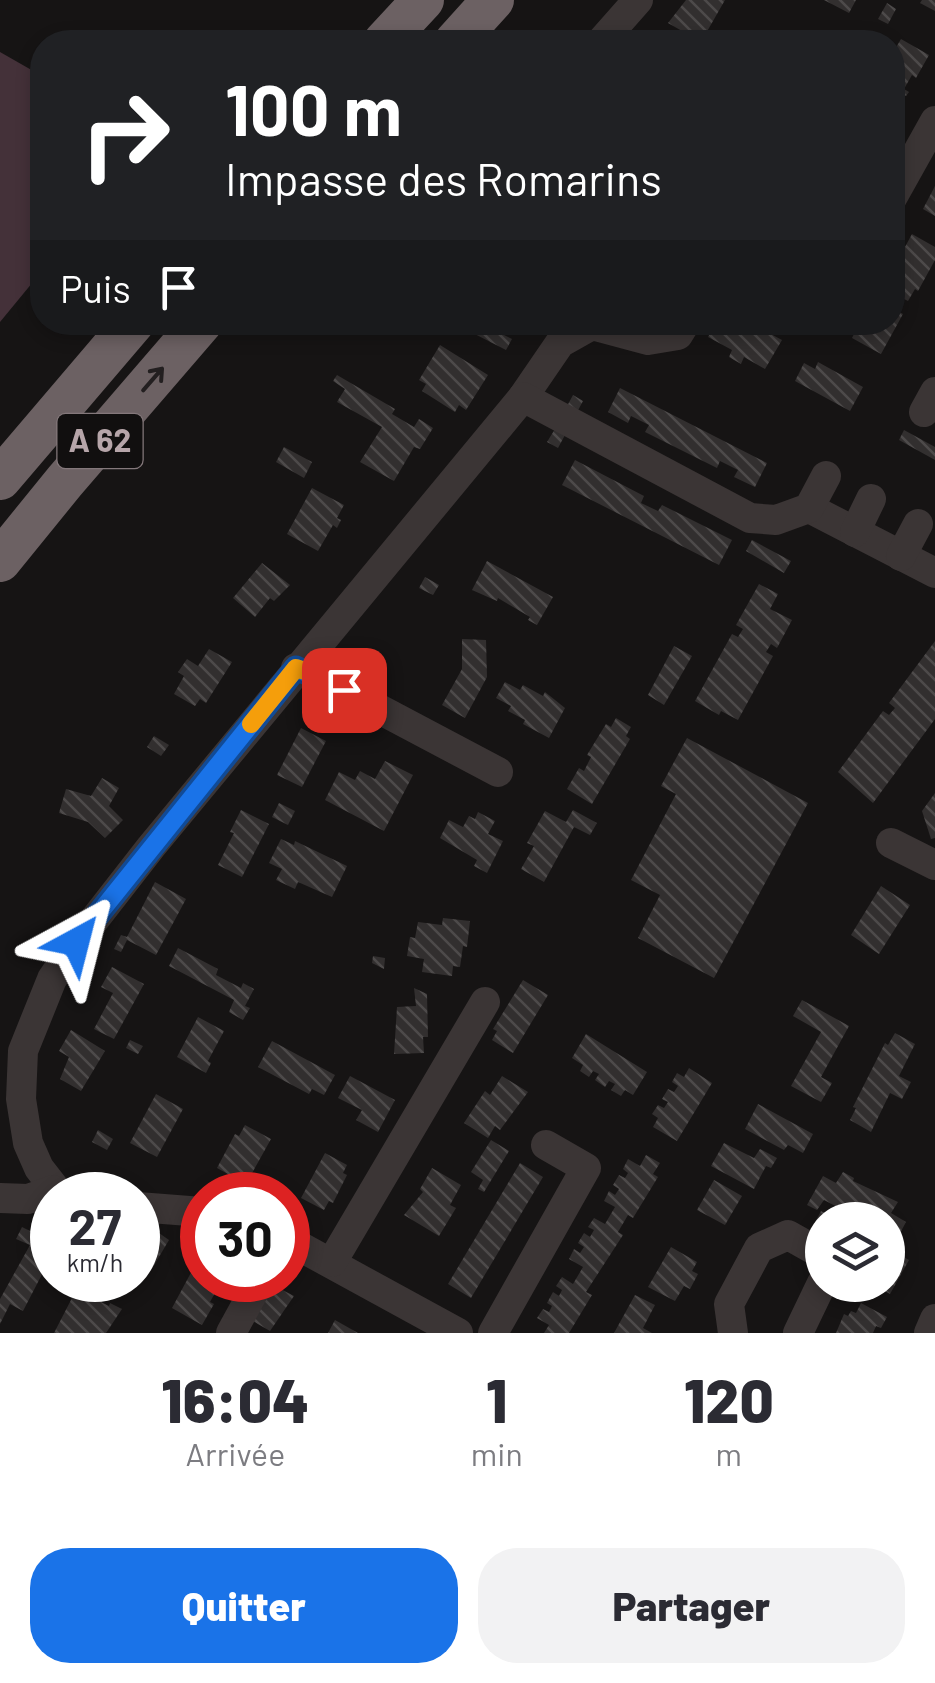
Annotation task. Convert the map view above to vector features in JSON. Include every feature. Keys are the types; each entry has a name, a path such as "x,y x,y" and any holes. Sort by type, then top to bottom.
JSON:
{"highway":[{"path":"395,30 422,0"},
{"path":"466,30 493,0"},
{"name":"A 62","path":"0,479 123,335"},
{"name":"A 62","path":"0,561 191,335"}],"street":[{"path":"612,30 638,0"},
{"path":"905,175 935,121"},
{"path":"42,1172 28,1143 21,1099 23,1051 40,1003 76,942 296,668 523,396 560,342 572,335"},
{"path":"630,335 648,340 679,335"},
{"path":"523,396 750,518 776,520 808,508 826,476"},
{"path":"855,532 871,500"},
{"path":"808,508 935,573"},
{"path":"901,556 918,524"},
{"path":"296,668 498,772"},
{"path":"891,844 935,865"},
{"path":"332,1262 485,1002"},
{"path":"493,1333 586,1168 546,1145"},
{"path":"0,1198 30,1199"},
{"path":"733,1333 729,1304 759,1248 788,1235 805,1245"},
{"path":"310,1251 458,1333"},
{"path":"232,1333 248,1302"},
{"path":"798,1333 813,1302"},
{"path":"929,1333 935,1319"}],"shaded area":[{"path":"0,52 30,69 30,286 0,322"}],"building":[{"path":"686,0 725,0 708,30 680,30 668,23"},
{"path":"824,0 856,0 849,13"},
{"path":"935,0 935,11 920,3"},
{"path":"887,3 896,9 888,24 878,19"},
{"path":"905,41 929,55 916,78 912,75 905,87"},
{"path":"935,186 935,216 923,209"},
{"path":"912,234 935,247 935,260 908,301 905,300 905,247"},
{"path":"477,335 504,335 512,339 506,350"},
{"path":"773,335 782,340 765,369 744,357 741,364 729,357 732,350 708,337"},
{"path":"854,335 891,335 881,354 852,338"},
{"path":"440,345 488,375 466,410 459,405 455,412 422,391 426,384 419,380"},
{"path":"818,362 863,387 850,411 795,381 804,363 815,369"},
{"path":"337,375 395,409 392,414 414,427 419,419 433,428 420,449 414,447 394,481 360,462 382,427 337,402 345,389 333,381"},
{"path":"620,388 767,463 755,487 734,477 738,470 720,461 717,468 645,432 649,425 631,416 628,423 608,412"},
{"path":"573,395 583,401 576,414 566,408"},
{"path":"555,429 565,435 558,448 547,442"},
{"path":"904,430 935,447 935,460 899,440"},
{"path":"284,447 312,462 304,478 276,462"},
{"path":"575,460 644,496 641,503 658,511 662,505 732,540 719,565 562,485"},
{"path":"312,488 344,505 337,528 333,525 318,551 287,534"},
{"path":"752,540 791,561 784,573 746,551"},
{"path":"487,561 553,597 537,625 498,598 497,601 472,590"},
{"path":"262,563 290,585 274,601 270,598 255,617 233,598"},
{"path":"425,577 439,585 433,595 419,588"},
{"path":"759,584 778,594 770,609 792,620 777,648 771,644 766,652 773,656 738,720 721,711 719,715 695,701 732,634 738,637 743,629 736,625"},
{"path":"462,639 486,640 487,677 465,718 442,705 462,669"},
{"path":"935,641 935,719 873,803 838,772 883,711 889,715 895,708 889,703"},
{"path":"674,646 692,656 664,705 648,695"},
{"path":"209,649 232,662 206,703 200,699 195,706 174,694 184,676 178,672 187,659 198,666"},
{"path":"505,682 520,690 523,685 543,696 545,692 565,708 549,738 523,724 525,720 508,711 511,706 496,698"},
{"path":"616,718 631,727 626,736 630,739 592,804 567,789 579,768 584,771 591,757 587,755 606,724 611,727"},
{"path":"301,728 326,741 302,787 277,775"},
{"path":"154,736 169,745 161,756 147,747"},
{"path":"687,738 808,803 714,978 638,938 660,895 631,880 676,794 661,786"},
{"path":"385,761 413,775 384,831 325,800 339,772 355,780 360,771 375,779"},
{"path":"102,778 119,788 109,806 123,820 105,838 88,822 59,813 66,789 91,796"},
{"path":"935,793 935,838 931,839 922,811"},
{"path":"279,803 295,811 288,825 272,817"},
{"path":"241,810 269,824 242,877 218,865"},
{"path":"573,810 597,823 590,835 574,827 544,882 521,869 534,846 527,843 545,811 566,822"},
{"path":"478,812 495,821 488,834 503,841 487,873 474,866 477,860 440,838 449,820 463,827 469,816 475,819"},
{"path":"281,839 294,845 295,841 347,866 332,897 298,882 295,889 276,880 282,869 269,863"},
{"path":"155,882 186,899 156,955 127,940 121,952 114,949 121,935 127,937"},
{"path":"881,886 910,905 879,954 851,935"},
{"path":"443,918 470,921 467,947 463,946 460,967 453,966 452,976 422,972 424,959 407,956 418,922 442,925"},
{"path":"178,948 218,969 216,975 241,988 243,983 254,989 243,1020 229,1012 234,1000 169,966"},
{"path":"373,956 385,958 384,969 372,963"},
{"path":"112,967 144,984 114,1039 94,1029 113,993 101,987"},
{"path":"523,980 548,995 513,1053 492,1040 497,1031 493,1029"},
{"path":"414,988 427,994 428,1037 423,1037 424,1053 394,1054 397,1007 416,1006"},
{"path":"802,1000 849,1026 821,1077 832,1083 821,1102 791,1086 821,1032 793,1016"},
{"path":"198,1017 224,1031 206,1073 177,1057"},
{"path":"71,1030 105,1051 81,1091 60,1079 69,1057 59,1051"},
{"path":"895,1033 915,1044 899,1076 911,1082 902,1099 890,1093 871,1132 850,1120 856,1108 853,1107 885,1043 888,1045"},
{"path":"586,1034 647,1072 633,1095 625,1090 621,1096 611,1090 615,1084 609,1081 605,1087 595,1080 599,1074 593,1071 589,1077 580,1071 583,1065 572,1058"},
{"path":"130,1040 143,1046 138,1054 126,1048"},
{"path":"272,1041 335,1075 324,1095 312,1089 309,1094 258,1067"},
{"path":"689,1068 712,1083 677,1141 653,1127 658,1118 652,1114 658,1105 664,1108 668,1102 662,1099 668,1089 674,1092 678,1086 672,1082 677,1073 684,1077"},
{"path":"350,1076 395,1100 378,1132 356,1120 362,1110 338,1098"},
{"path":"502,1076 528,1092 500,1130 495,1126 488,1138 464,1123 485,1091 490,1095"},
{"path":"156,1094 183,1109 157,1157 130,1143"},
{"path":"758,1104 813,1134 803,1153 788,1145 784,1150 745,1129"},
{"path":"245,1125 271,1139 253,1172 224,1172 217,1168 235,1134 239,1136"},
{"path":"98,1130 113,1139 107,1150 92,1142"},
{"path":"491,1140 509,1151 484,1192 478,1189 483,1180 471,1172"},
{"path":"724,1143 754,1158 760,1149 777,1158 771,1168 766,1166 754,1189 711,1166"},
{"path":"325,1153 347,1165 343,1173 347,1175 333,1203 329,1201 324,1210 310,1203 310,1181"},
{"path":"646,1155 660,1163 653,1174 658,1177 633,1218 628,1215 618,1232 623,1235 586,1292 592,1295 569,1333 544,1333 549,1325 537,1318 543,1309 549,1312 552,1306 547,1303 553,1292 559,1296 562,1290 556,1286 562,1277 573,1284 583,1267 569,1259 574,1249 580,1253 584,1247 578,1243 584,1233 590,1237 594,1230 588,1227 594,1218 605,1224 615,1207 604,1201 609,1191 615,1195 619,1189 613,1185 619,1175 625,1178 628,1173 623,1169 628,1159 640,1166"},
{"path":"520,1163 543,1177 471,1298 448,1284"},
{"path":"432,1168 461,1185 450,1205 456,1208 439,1236 404,1215 423,1192 420,1189"},
{"path":"843,1172 853,1181 898,1202 809,1202 823,1176 836,1183"},
{"path":"714,1180 742,1196 725,1225 697,1210"},
{"path":"22,1227 30,1231 30,1245 16,1239"},
{"path":"160,1234 169,1240 160,1255"},
{"path":"30,1245 30,1298 23,1311 10,1304 0,1324 0,1299"},
{"path":"671,1247 697,1262 692,1271 698,1274 690,1289 684,1286 675,1301 648,1287"},
{"path":"180,1293 180,1302 214,1304 202,1325 172,1308"},
{"path":"635,1295 655,1305 643,1328 652,1333 614,1333"},
{"path":"70,1302 101,1302 109,1306 110,1303 122,1309 106,1333 54,1333"},
{"path":"258,1302 290,1302 270,1331 249,1319"},
{"path":"861,1303 887,1317 881,1328 876,1326 873,1333 836,1333 844,1314 856,1313"},
{"path":"335,1320 358,1333 328,1333"}],"slow traffic":[{"path":"251,724 296,668 305,671"}],"route":[{"path":"76,942 296,668 344,690"}]}
